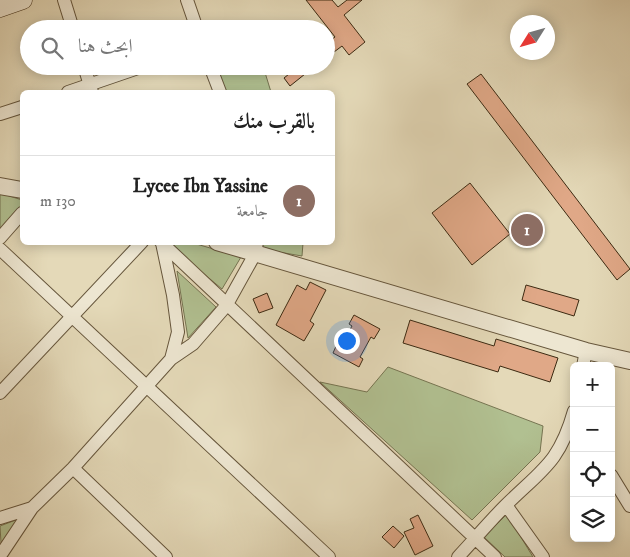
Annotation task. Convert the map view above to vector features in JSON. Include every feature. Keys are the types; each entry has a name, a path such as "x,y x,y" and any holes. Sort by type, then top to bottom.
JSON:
{"main road":[{"path":"0,8 23,0"}],"street":[{"path":"64,0 70,20"},
{"path":"187,0 194,20"},
{"path":"87,75 91,89 123,75"},
{"path":"213,75 219,90"},
{"path":"0,114 20,108"},
{"path":"0,186 20,190"},
{"path":"0,238 20,215"},
{"path":"0,393 139,245"},
{"path":"161,245 173,295 178,332 171,359"},
{"path":"163,245 495,557"},
{"path":"236,245 256,248 585,358 630,361"},
{"path":"3,554 32,508 73,468 147,388 171,359 193,344 226,306 256,248"},
{"path":"0,249 329,557"},
{"path":"458,557 506,505 538,476 555,457 564,441 570,424"},
{"path":"73,468 166,557"},
{"path":"615,480 628,498"},
{"path":"506,505 543,557"},
{"path":"0,518 32,508"}],"green space":[{"path":"219,75 266,75 270,90 224,90"},
{"path":"0,193 20,199 20,207 0,231"},
{"path":"169,245 200,245 241,257 222,289"},
{"path":"261,245 303,245 302,256 261,249"},
{"path":"177,271 216,307 188,338"},
{"path":"388,367 543,426 540,452 472,520 320,382 367,392"},
{"path":"507,514 533,557 505,557 484,537"},
{"path":"21,518 1,543 0,526"}],"building":[{"path":"306,0 332,0 338,7 347,0 362,0 344,15 365,42 349,55 342,46 335,51 335,20 322,20"},
{"path":"481,74 630,269 617,280 467,84"},
{"path":"288,75 304,75 290,86 284,78"},
{"path":"470,183 510,234 472,265 432,213"},
{"path":"310,282 326,290 310,321 314,324 304,341 276,325 297,285 306,290"},
{"path":"526,285 579,300 574,316 522,300"},
{"path":"267,293 273,308 259,313 253,299"},
{"path":"354,315 380,329 374,339 371,337 360,357 363,359 359,367 333,353 337,344 341,346 352,326 349,324"},
{"path":"410,320 494,346 496,339 558,358 550,382 500,366 498,372 403,343"},
{"path":"418,515 433,546 415,555 404,532 414,528 410,519"},
{"path":"393,526 404,536 394,548 382,537"}],"place":[{"name":"Lycee Ibn Yassine","path":"527,230"}]}
